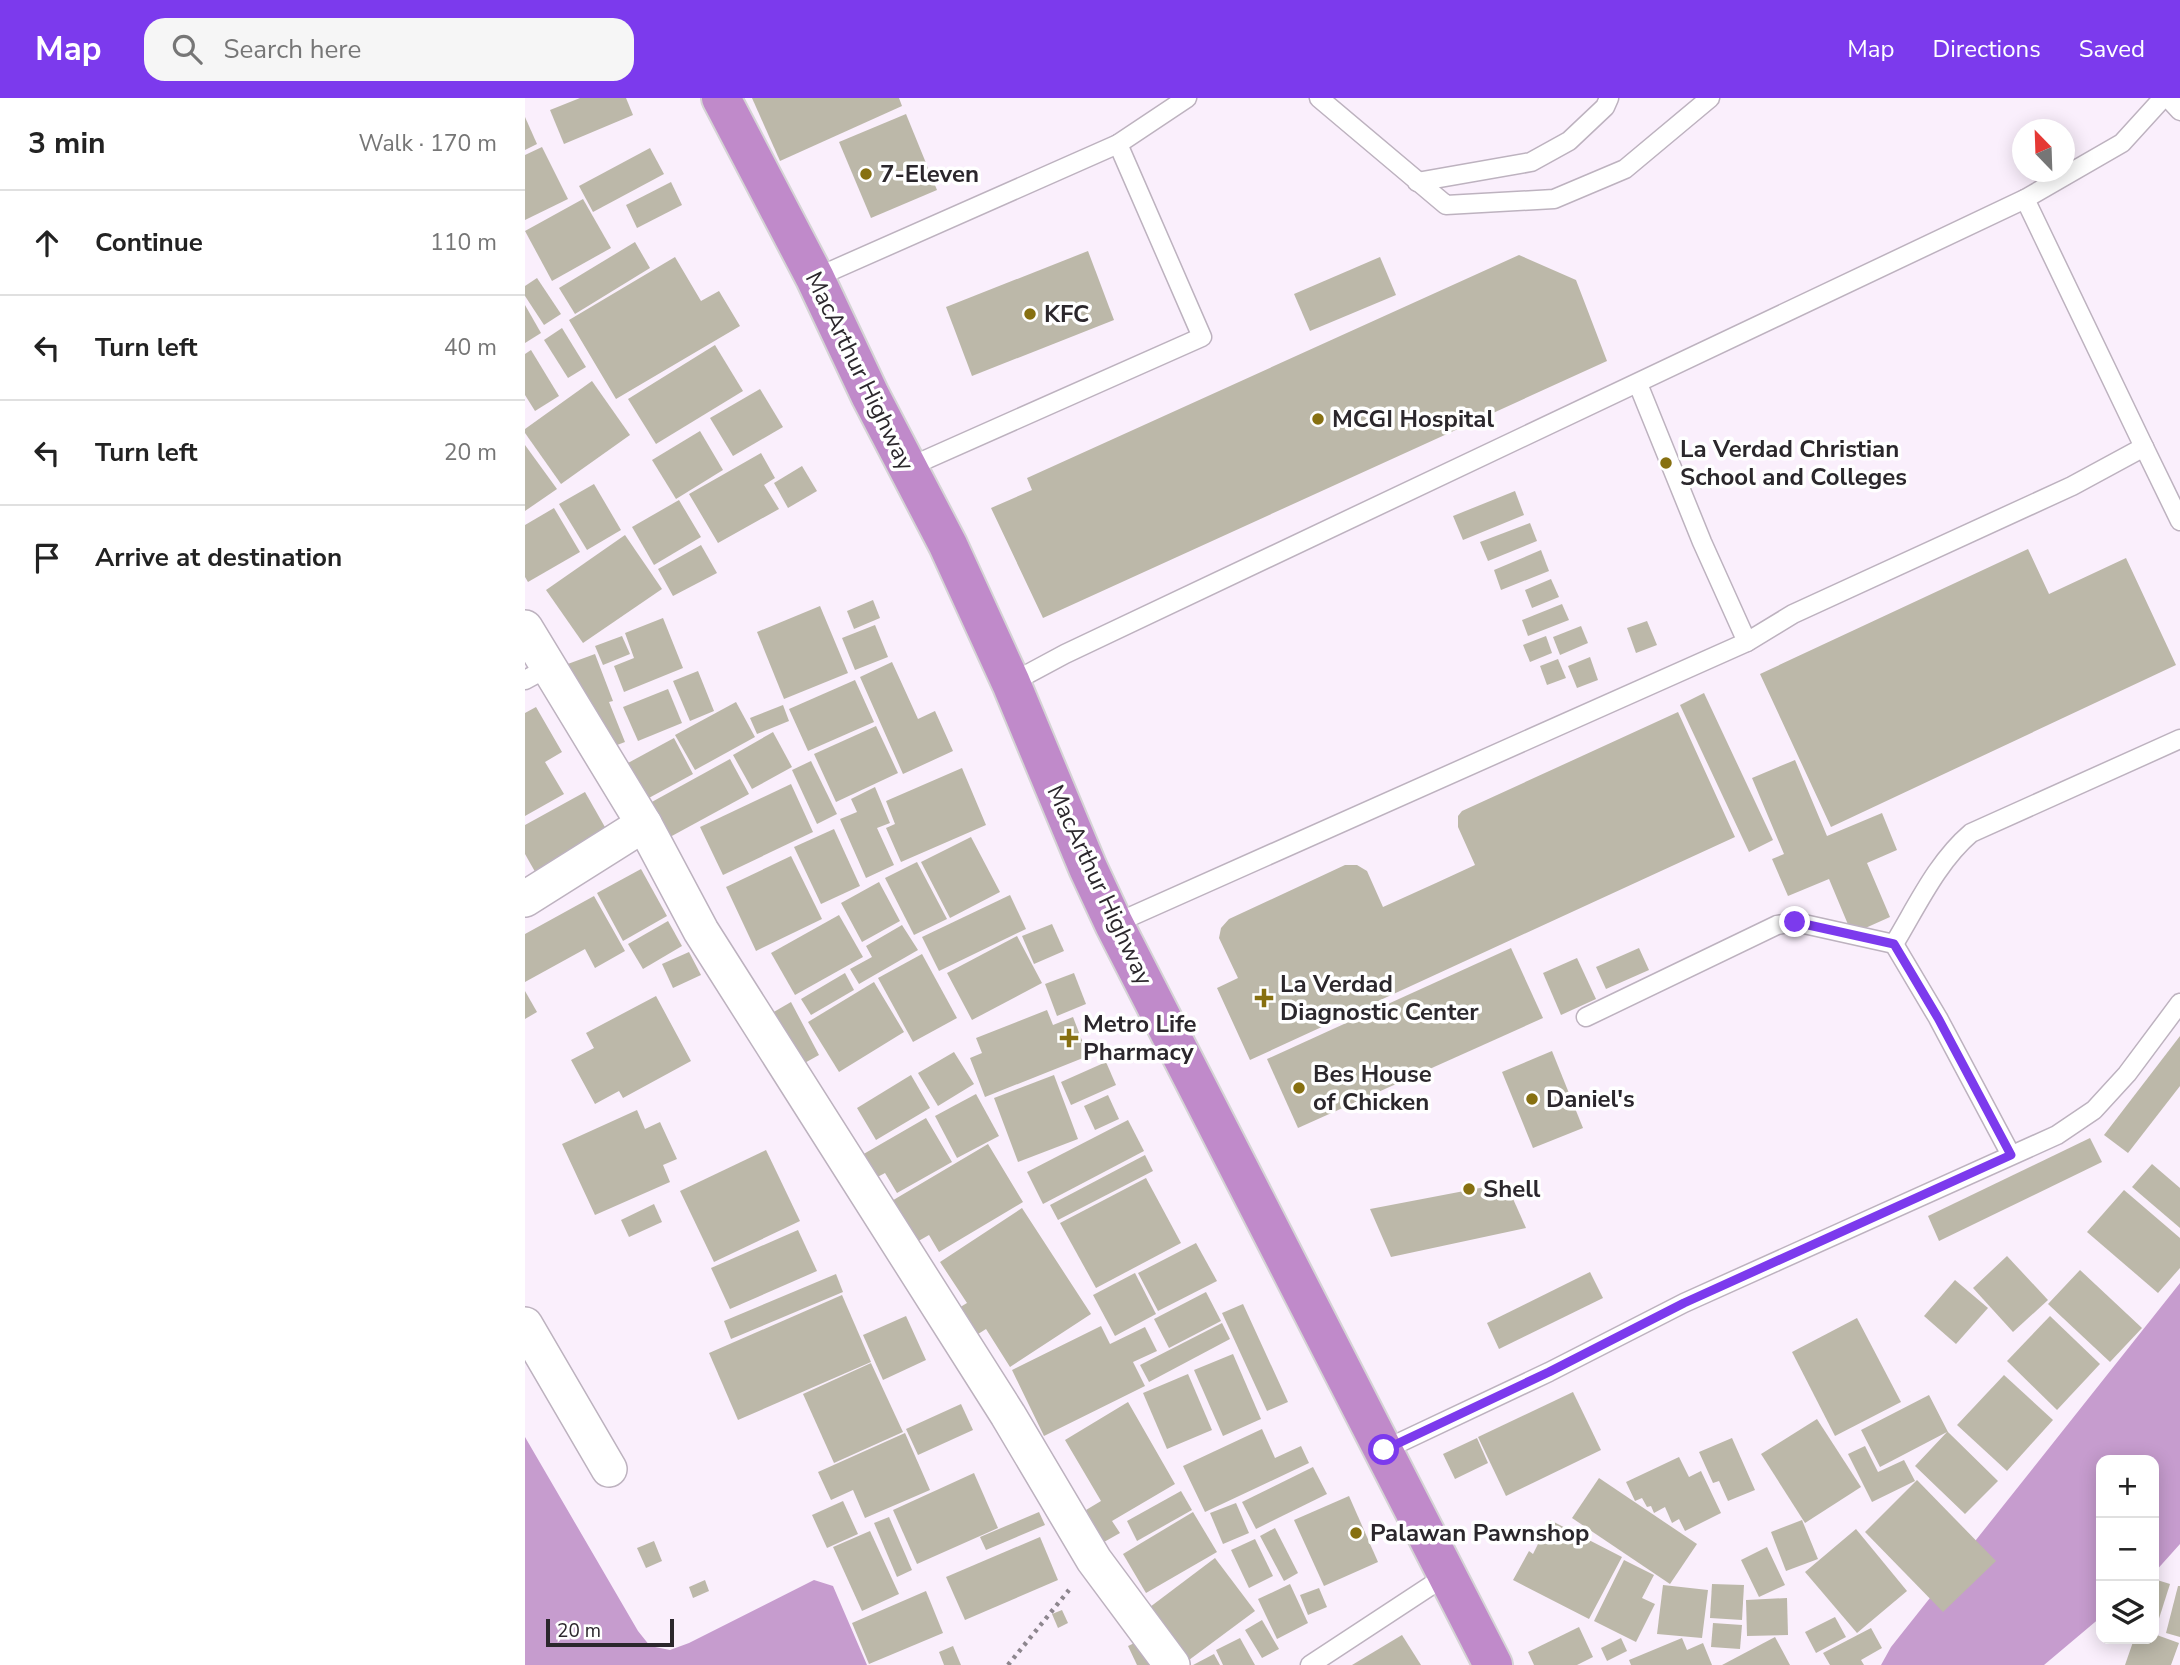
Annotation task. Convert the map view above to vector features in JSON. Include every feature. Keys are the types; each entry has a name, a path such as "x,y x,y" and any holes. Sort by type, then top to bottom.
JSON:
{"highway":[{"name":"MacArthur Highway","path":"721,98 815,278 907,468 948,545 1011,683 1114,924 1241,1176 1322,1327 1447,1575 1488,1663"}],"street":[{"path":"525,628 537,673 644,824 701,931 1008,1415 1094,1560 1172,1665"},
{"path":"525,899 644,824"},
{"path":"525,1325 609,1469"}],"lane":[{"path":"815,278 1118,144 1187,98"},
{"path":"1319,98 1446,205 1553,199 1625,169 1710,98"},
{"path":"1417,182 1531,162 1569,141 1605,107 1609,98"},
{"path":"1011,683 1065,654 2025,199 2122,143 2165,98 2180,111"},
{"path":"907,468 1202,337 1118,144"},
{"path":"2025,199 2180,521"},
{"path":"1638,384 1702,542 1747,642"},
{"path":"1114,924 1747,642 1793,614 2072,486 2144,447"},
{"path":"1894,944 1941,866 1956,845 1971,833 2180,740"},
{"path":"1586,1017 1777,925 1795,922 1894,944 1938,1018 2011,1155"},
{"path":"1384,1450 1549,1372 1684,1303 2057,1135 2094,1110 2127,1074 2180,1003"},
{"path":"1310,1665 1447,1575"}],"path":[{"path":"1008,1665 1094,1560"}],"shaded area":[{"path":"2180,1283 2180,1544 2159,1567 2159,1455 2096,1455 2096,1621 2044,1665 1881,1665 1891,1647"},
{"path":"525,1437 638,1631 650,1646 670,1650 689,1643 814,1580 833,1586 867,1665 525,1665"}],"building":[{"path":"580,98 626,98 633,115 564,144 550,110"},
{"path":"752,98 899,98 902,106 780,161"},
{"path":"906,114 937,190 871,218 839,142"},
{"path":"525,117 537,144 525,150"},
{"path":"542,147 568,199 525,220 525,155"},
{"path":"650,148 664,174 593,212 579,186"},
{"path":"671,182 682,205 637,228 626,205"},
{"path":"583,199 611,248 552,281 525,231"},
{"path":"635,242 650,268 575,314 559,288"},
{"name":"KFC","path":"1088,251 1114,320 972,376 946,307"},
{"name":"MCGI Hospital","path":"1519,255 1576,280 1607,361 1043,618 991,508 1032,490 1027,478"},
{"path":"675,257 701,301 719,291 740,326 616,399 569,320"},
{"path":"1380,257 1396,295 1310,331 1294,294"},
{"path":"537,278 561,314 544,325 525,296 525,286"},
{"path":"525,305 541,333 525,343"},
{"path":"562,328 586,367 568,378 544,340"},
{"path":"715,345 743,391 656,444 628,399"},
{"path":"531,350 559,396 535,411 525,395 525,354"},
{"path":"592,381 630,435 561,484 525,433 525,429"},
{"path":"760,389 783,427 733,456 710,418"},
{"path":"700,431 723,470 676,499 652,460"},
{"path":"525,445 557,489 525,511"},
{"path":"761,453 775,478 764,485 779,509 718,543 689,494"},
{"path":"802,466 817,491 788,508 774,483"},
{"path":"594,484 621,530 587,550 559,504"},
{"path":"1515,491 1524,515 1463,540 1453,516"},
{"path":"679,500 701,537 654,565 632,527"},
{"path":"554,508 580,552 528,582 525,577 525,525"},
{"path":"1530,523 1537,541 1488,561 1480,542"},
{"path":"625,535 662,589 583,643 546,590"},
{"path":"701,545 717,573 673,596 658,569"},
{"path":"2028,549 2049,594 2126,558 2176,665 1831,827 1760,674"},
{"path":"1541,550 1549,571 1501,590 1494,570"},
{"path":"1551,579 1559,597 1532,608 1525,590"},
{"path":"873,600 880,618 854,629 847,611"},
{"path":"1562,604 1569,620 1528,636 1522,620"},
{"path":"820,606 848,673 784,699 757,632"},
{"path":"663,618 683,668 624,692 614,666 634,658 625,633"},
{"path":"1647,621 1657,645 1636,653 1627,628"},
{"path":"875,625 888,657 855,670 842,638"},
{"path":"1581,626 1588,643 1560,655 1553,637"},
{"path":"622,636 630,654 603,665 595,646"},
{"path":"1546,636 1552,653 1530,662 1523,645"},
{"path":"595,654 613,701 609,702 625,742 604,750 565,665"},
{"path":"1590,657 1598,680 1577,688 1568,666"},
{"path":"1558,659 1566,678 1547,685 1540,666"},
{"path":"892,662 918,719 935,711 953,751 903,774 860,677"},
{"path":"698,671 714,711 690,721 673,681"},
{"path":"855,680 874,722 808,751 789,709"},
{"path":"668,689 682,723 638,741 623,707"},
{"path":"1704,693 1773,840 1749,852 1680,705"},
{"path":"736,702 755,737 695,770 675,735"},
{"path":"783,705 789,721 757,734 750,718"},
{"path":"536,707 562,752 545,762 564,794 525,816 525,713"},
{"path":"1678,712 1735,837 1250,1060 1217,988 1238,978 1219,938 1221,928 1229,919 1345,865 1357,865 1367,871 1383,907 1436,883 1475,865 1458,827 1458,816 1462,811"},
{"path":"876,726 898,773 836,802 814,754"},
{"path":"773,732 792,767 752,789 733,755"},
{"path":"674,738 693,774 647,799 628,763"},
{"path":"730,759 749,794 670,837 650,803"},
{"path":"1795,760 1827,836 1882,813 1897,850 1867,863 1890,917 1852,934 1829,879 1788,896 1772,859 1784,854 1752,778"},
{"path":"811,761 837,814 817,824 792,770"},
{"path":"962,768 986,825 901,862 886,828 895,824 886,801"},
{"path":"791,784 813,832 723,875 700,827"},
{"path":"875,787 890,823 877,828 894,865 866,878 840,819 857,812 851,799"},
{"path":"585,792 610,836 538,877 525,854 525,825"},
{"path":"834,829 860,886 821,904 794,847"},
{"path":"971,837 1000,892 950,918 921,862"},
{"path":"791,856 822,919 756,951 726,887"},
{"path":"917,862 947,919 914,935 885,878"},
{"path":"641,869 667,916 623,941 597,893"},
{"path":"879,882 900,921 862,942 841,903"},
{"path":"1010,895 1026,929 939,971 922,937"},
{"path":"594,896 625,951 595,968 585,949 525,982 525,934"},
{"path":"839,915 863,957 795,995 771,953"},
{"path":"668,921 682,946 643,969 628,944"},
{"path":"1052,924 1064,951 1034,964 1022,936"},
{"path":"902,925 918,950 859,984 850,969 872,957 866,946"},
{"path":"1017,936 1042,983 972,1020 947,973"},
{"path":"1511,948 1543,1018 1298,1128 1267,1059"},
{"path":"1639,948 1649,970 1606,989 1596,967"},
{"path":"689,952 701,975 673,988 662,964"},
{"path":"922,954 957,1018 913,1042 878,978"},
{"path":"1577,958 1596,999 1561,1015 1543,973"},
{"path":"845,973 854,990 811,1015 801,999"},
{"path":"1074,973 1086,1004 1057,1016 1045,984"},
{"path":"874,982 904,1032 839,1072 808,1022"},
{"path":"525,991 537,1012 525,1019"},
{"path":"656,996 691,1061 623,1098 619,1091 595,1104 571,1060 594,1048 586,1033"},
{"path":"791,1002 819,1055 801,1065 772,1013"},
{"path":"1047,1010 1053,1025 1073,1017 1088,1056 985,1097 970,1058 982,1053 976,1038"},
{"path":"2180,1036 2180,1086 2128,1153 2104,1135"},
{"path":"1552,1051 1583,1128 1533,1148 1502,1072"},
{"path":"954,1052 974,1084 938,1106 918,1073"},
{"path":"1106,1062 1116,1085 1071,1105 1061,1082"},
{"path":"911,1075 930,1108 876,1140 857,1108"},
{"path":"1054,1075 1078,1139 1018,1162 994,1098"},
{"path":"976,1094 999,1136 957,1158 935,1116"},
{"path":"1108,1095 1119,1119 1095,1130 1084,1106"},
{"path":"637,1110 645,1129 660,1122 677,1159 663,1165 670,1182 595,1215 562,1144"},
{"path":"926,1118 952,1162 897,1193 885,1173 868,1182 855,1159"},
{"path":"1128,1120 1144,1151 1043,1204 1027,1172"},
{"path":"2090,1138 2102,1162 1939,1241 1928,1216"},
{"path":"988,1144 1023,1202 939,1252 929,1235 915,1243 890,1202"},
{"path":"766,1150 800,1221 714,1262 680,1191"},
{"path":"1145,1155 1153,1171 1058,1220 1050,1205"},
{"path":"2152,1164 2180,1188 2180,1228 2132,1187"},
{"path":"1146,1178 1181,1243 1096,1288 1060,1223"},
{"path":"1506,1183 1526,1228 1391,1257 1370,1209"},
{"path":"2124,1190 2180,1238 2180,1268 2158,1293 2087,1232"},
{"path":"654,1204 662,1222 629,1237 621,1220"},
{"path":"1022,1208 1091,1314 1010,1367 986,1329 975,1336 957,1309 967,1303 940,1262"},
{"path":"798,1230 817,1271 730,1309 711,1268"},
{"path":"1196,1243 1217,1281 1158,1311 1138,1273"},
{"path":"2007,1256 2048,1300 2013,1332 1973,1288"},
{"path":"2080,1270 2142,1328 2110,1362 2048,1304"},
{"path":"1590,1272 1603,1298 1499,1349 1487,1323"},
{"path":"1135,1273 1156,1314 1115,1336 1093,1295"},
{"path":"836,1274 843,1292 731,1339 724,1321"},
{"path":"1955,1280 1988,1308 1956,1344 1924,1316"},
{"path":"1206,1292 1221,1321 1169,1348 1154,1319"},
{"path":"842,1295 871,1362 738,1420 709,1353"},
{"path":"1243,1304 1288,1402 1267,1411 1222,1313"},
{"path":"906,1316 926,1360 883,1380 863,1335"},
{"path":"2050,1316 2100,1364 2057,1410 2007,1361"},
{"path":"1857,1318 1901,1402 1835,1436 1792,1352"},
{"path":"1222,1323 1230,1339 1149,1382 1140,1365"},
{"path":"1101,1326 1110,1344 1145,1327 1157,1351 1133,1362 1145,1386 1044,1436 1012,1370"},
{"path":"1233,1354 1261,1419 1223,1436 1194,1370"},
{"path":"871,1363 903,1432 834,1463 803,1394"},
{"path":"1188,1374 1212,1430 1167,1449 1143,1393"},
{"path":"2004,1375 2053,1420 2007,1471 1957,1425"},
{"path":"1573,1392 1601,1450 1506,1496 1478,1437"},
{"path":"1929,1395 1948,1432 1998,1481 1965,1514 1915,1466 1947,1432 1880,1467 1861,1430"},
{"path":"1128,1402 1175,1484 1112,1521 1120,1533 1104,1542 1086,1510 1101,1501 1065,1440"},
{"path":"961,1404 973,1430 918,1455 906,1429"},
{"path":"1817,1419 1861,1487 1805,1523 1761,1454"},
{"path":"1262,1429 1275,1458 1301,1446 1309,1463 1205,1512 1183,1466"},
{"path":"905,1433 930,1490 865,1518 853,1490 831,1500 818,1472"},
{"path":"1477,1438 1488,1463 1455,1479 1443,1454"},
{"path":"1732,1438 1755,1490 1728,1501 1719,1481 1713,1483 1699,1452"},
{"path":"1865,1446 1878,1472 1904,1460 1915,1481 1872,1502 1848,1454"},
{"path":"1679,1457 1689,1477 1701,1471 1721,1513 1685,1531 1679,1519 1672,1523 1665,1507 1654,1513 1642,1498 1635,1501 1626,1482"},
{"path":"1313,1467 1327,1494 1256,1529 1242,1502"},
{"path":"974,1473 998,1528 917,1564 893,1510"},
{"path":"1599,1478 1697,1544 1670,1584 1572,1518"},
{"path":"1917,1480 1996,1561 1943,1612 1865,1532"},
{"path":"1181,1491 1192,1510 1137,1541 1127,1521"},
{"path":"1349,1496 1378,1562 1324,1586 1294,1520"},
{"path":"843,1501 858,1534 827,1548 812,1515"},
{"path":"1236,1503 1249,1533 1223,1544 1210,1513"},
{"path":"1039,1512 1045,1525 986,1550 980,1537"},
{"path":"1193,1512 1217,1552 1146,1593 1123,1554"},
{"path":"889,1517 912,1570 897,1577 874,1523"},
{"path":"1550,1520 1622,1557 1589,1619 1513,1580 1529,1551 1533,1554"},
{"path":"1802,1520 1818,1559 1786,1571 1771,1532"},
{"path":"1275,1528 1298,1573 1284,1581 1260,1536"},
{"path":"1856,1529 1907,1591 1857,1633 1805,1572"},
{"path":"870,1531 899,1594 862,1611 833,1547"},
{"path":"1040,1537 1058,1580 965,1620 946,1577"},
{"path":"1255,1539 1273,1576 1249,1588 1231,1550"},
{"path":"654,1541 662,1561 646,1568 637,1548"},
{"path":"1767,1547 1785,1585 1759,1597 1741,1560"},
{"path":"1215,1558 1255,1611 1189,1660 1150,1607"},
{"path":"1624,1560 1654,1575 1642,1598 1655,1604 1636,1642 1594,1621"},
{"path":"705,1580 709,1591 693,1598 689,1587"},
{"path":"2159,1581 2170,1584 2159,1619"},
{"path":"1290,1584 1308,1623 1277,1639 1258,1599"},
{"path":"1712,1584 1744,1585 1742,1620 1710,1618"},
{"path":"1663,1585 1708,1590 1702,1638 1657,1634"},
{"path":"2180,1586 2180,1637 2166,1633"},
{"path":"1319,1588 1327,1607 1308,1615 1300,1595"},
{"path":"926,1591 943,1633 869,1664 852,1623"},
{"path":"1787,1598 1788,1635 1747,1636 1746,1600"},
{"path":"1062,1610 1068,1623 1058,1628 1052,1614"},
{"path":"1835,1617 1846,1637 1816,1653 1805,1632"},
{"path":"1262,1620 1279,1649 1262,1658 1245,1630"},
{"path":"1713,1623 1742,1625 1740,1649 1711,1647"},
{"path":"1579,1627 1593,1657 1577,1665 1534,1665 1528,1652"},
{"path":"1871,1628 1882,1648 1861,1660 1864,1665 1830,1665 1823,1653"},
{"path":"1402,1635 1421,1665 1352,1665"},
{"path":"2159,1636 2179,1643 2171,1665 2125,1665 2132,1644 2159,1644"},
{"path":"1775,1637 1790,1665 1722,1665"},
{"path":"1240,1638 1255,1665 1223,1665 1216,1650"},
{"path":"1621,1638 1627,1651 1607,1661 1601,1648"},
{"path":"1682,1638 1687,1650 1703,1643 1712,1665 1631,1665 1629,1660"},
{"path":"1141,1640 1153,1665 1137,1665 1128,1646"},
{"path":"953,1646 961,1665 944,1665 939,1652"},
{"path":"1214,1654 1220,1665 1193,1665"}],"place":[{"name":"7-Eleven","path":"866,174"},
{"name":"KFC","path":"1030,314"},
{"name":"MCGI Hospital","path":"1318,419"},
{"name":"La Verdad Christian School and Colleges","path":"1666,463"},
{"name":"La Verdad Diagnostic Center","path":"1264,998"},
{"name":"Metro Life Pharmacy","path":"1069,1038"},
{"name":"Bes House of Chicken","path":"1299,1088"},
{"name":"Daniel's","path":"1532,1099"},
{"name":"Shell","path":"1469,1189"},
{"name":"Palawan Pawnshop","path":"1356,1533"}],"route":[{"path":"1384,1450 1549,1372 1684,1303 2011,1155 1938,1018 1894,944 1795,922"}]}
